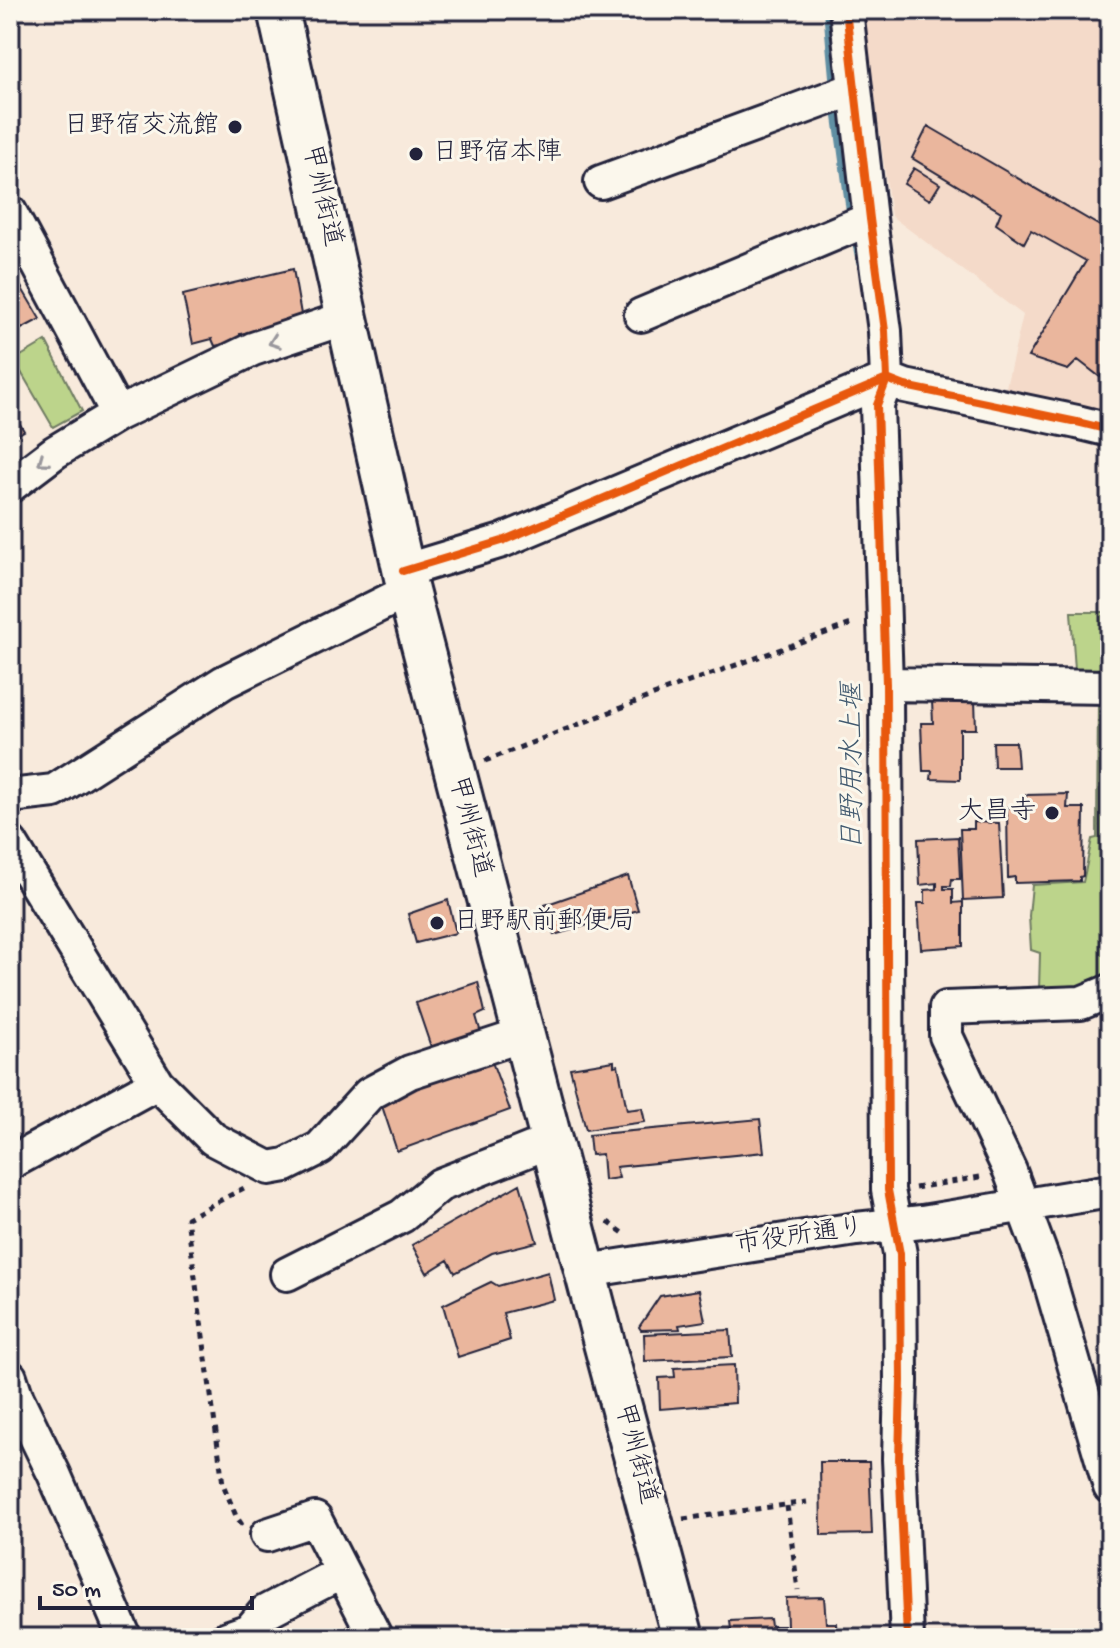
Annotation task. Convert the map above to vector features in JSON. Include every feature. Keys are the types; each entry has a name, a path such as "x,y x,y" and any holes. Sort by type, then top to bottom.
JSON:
{"main road":[{"name":"甲州街道","path":"278,10 405,581 683,1638"}],"street":[{"path":"846,10 841,94 858,224 885,331 887,379 877,405 885,612 888,1190 900,1254 899,1459 907,1638"},
{"path":"601,182 841,94"},
{"path":"10,212 118,414"},
{"path":"641,315 858,224"},
{"path":"10,486 55,452 118,414 253,349 348,317"},
{"path":"10,796 54,791 224,682 405,581 887,379 905,386 1110,430"},
{"path":"886,684 1110,687"},
{"path":"10,842 157,1083 213,1139 269,1168 286,1165 320,1148 369,1094 410,1072 523,1035"},
{"path":"1110,991 1081,1003 946,1008 946,1036 1024,1205 1098,1407 1110,1487"},
{"path":"10,1163 157,1083"},
{"path":"287,1274 402,1216 440,1185 552,1143"},
{"name":"市役所通り","path":"586,1271 1110,1191"},
{"path":"10,1377 125,1638"},
{"path":"258,1536 315,1519 376,1638"},
{"path":"227,1638 250,1630 265,1612 342,1572"}],"path":[{"path":"454,773 669,689 885,612"},
{"path":"910,1189 980,1177"},
{"path":"253,1183 187,1218 223,1484 236,1516 258,1536"},
{"path":"675,1521 807,1502"},
{"path":"787,1506 798,1590"}],"shaded area":[{"path":"863,10 1110,10 1110,413 1005,391 1023,315 891,216"}],"green space":[{"path":"46,341 82,411 53,427 14,360"},
{"path":"1071,612 1110,612 1110,670 1075,670"},
{"path":"1098,697 1110,697 1110,973 1084,985 1039,990 1040,953 1031,950 1029,916 1032,885 1083,882 1092,839 1097,838"}],"building":[{"path":"928,126 1110,232 1110,364 1100,377 1078,360 1068,370 1028,357 1086,261 1031,230 1024,243 996,224 1001,212 912,158"},
{"path":"914,168 940,184 930,200 904,184"},
{"path":"10,268 40,319 10,335"},
{"path":"293,269 302,320 240,334 241,340 215,346 212,339 193,344 183,295"},
{"path":"10,410 24,431 10,439"},
{"path":"975,700 976,729 960,729 960,780 931,779 932,771 923,771 921,723 933,723 932,701"},
{"path":"993,742 1016,742 1018,767 994,767"},
{"path":"1068,794 1067,808 1084,808 1083,876 1080,881 1015,883 1015,877 1008,878 1007,807 1025,808 1026,795"},
{"path":"974,822 999,823 1003,898 963,900 960,829 974,829"},
{"path":"958,837 960,879 952,879 951,886 944,886 944,889 953,889 953,903 963,902 963,946 921,949 918,903 925,903 925,890 937,889 937,883 920,885 918,839"},
{"path":"628,876 638,910 554,935 545,905"},
{"path":"448,900 456,933 416,943 408,914"},
{"path":"478,982 485,1012 476,1016 481,1033 432,1050 416,1003"},
{"path":"489,1054 510,1110 397,1151 380,1100"},
{"path":"614,1061 614,1066 618,1065 627,1110 642,1108 645,1122 586,1130 570,1068"},
{"path":"760,1119 764,1152 616,1167 619,1178 604,1180 602,1154 591,1155 589,1135"},
{"path":"520,1184 537,1242 492,1253 455,1273 448,1260 427,1273 412,1245"},
{"path":"1110,1222 1110,1252 1099,1224"},
{"path":"548,1272 554,1300 503,1313 510,1340 458,1357 443,1305 491,1282 498,1286"},
{"path":"699,1290 705,1321 679,1325 680,1329 641,1330 639,1327 660,1296"},
{"path":"730,1330 732,1357 645,1361 644,1334"},
{"path":"734,1365 735,1403 660,1409 659,1378 675,1377 674,1368"},
{"path":"820,1462 869,1462 872,1534 821,1535"},
{"path":"824,1597 826,1623 836,1623 837,1638 776,1638 775,1626 787,1626 786,1598"},
{"path":"770,1619 773,1638 732,1638 730,1621"}],"waterway":[{"name":"日野用水上堰","path":"827,10 834,88"},
{"name":"日野用水上堰","path":"835,102 851,219"},
{"name":"日野用水上堰","path":"854,232 860,262"}],"cycle path":[{"path":"846,10 885,331 887,379 877,405 886,684 888,1190 900,1254 899,1459 907,1638"},
{"path":"403,571 502,541 887,379 905,386 1110,430"}],"place":[{"name":"日野宿交流館","path":"235,127"},
{"name":"日野宿本陣","path":"416,154"},
{"name":"大昌寺","path":"1052,813"},
{"name":"日野駅前郵便局","path":"437,923"}]}
